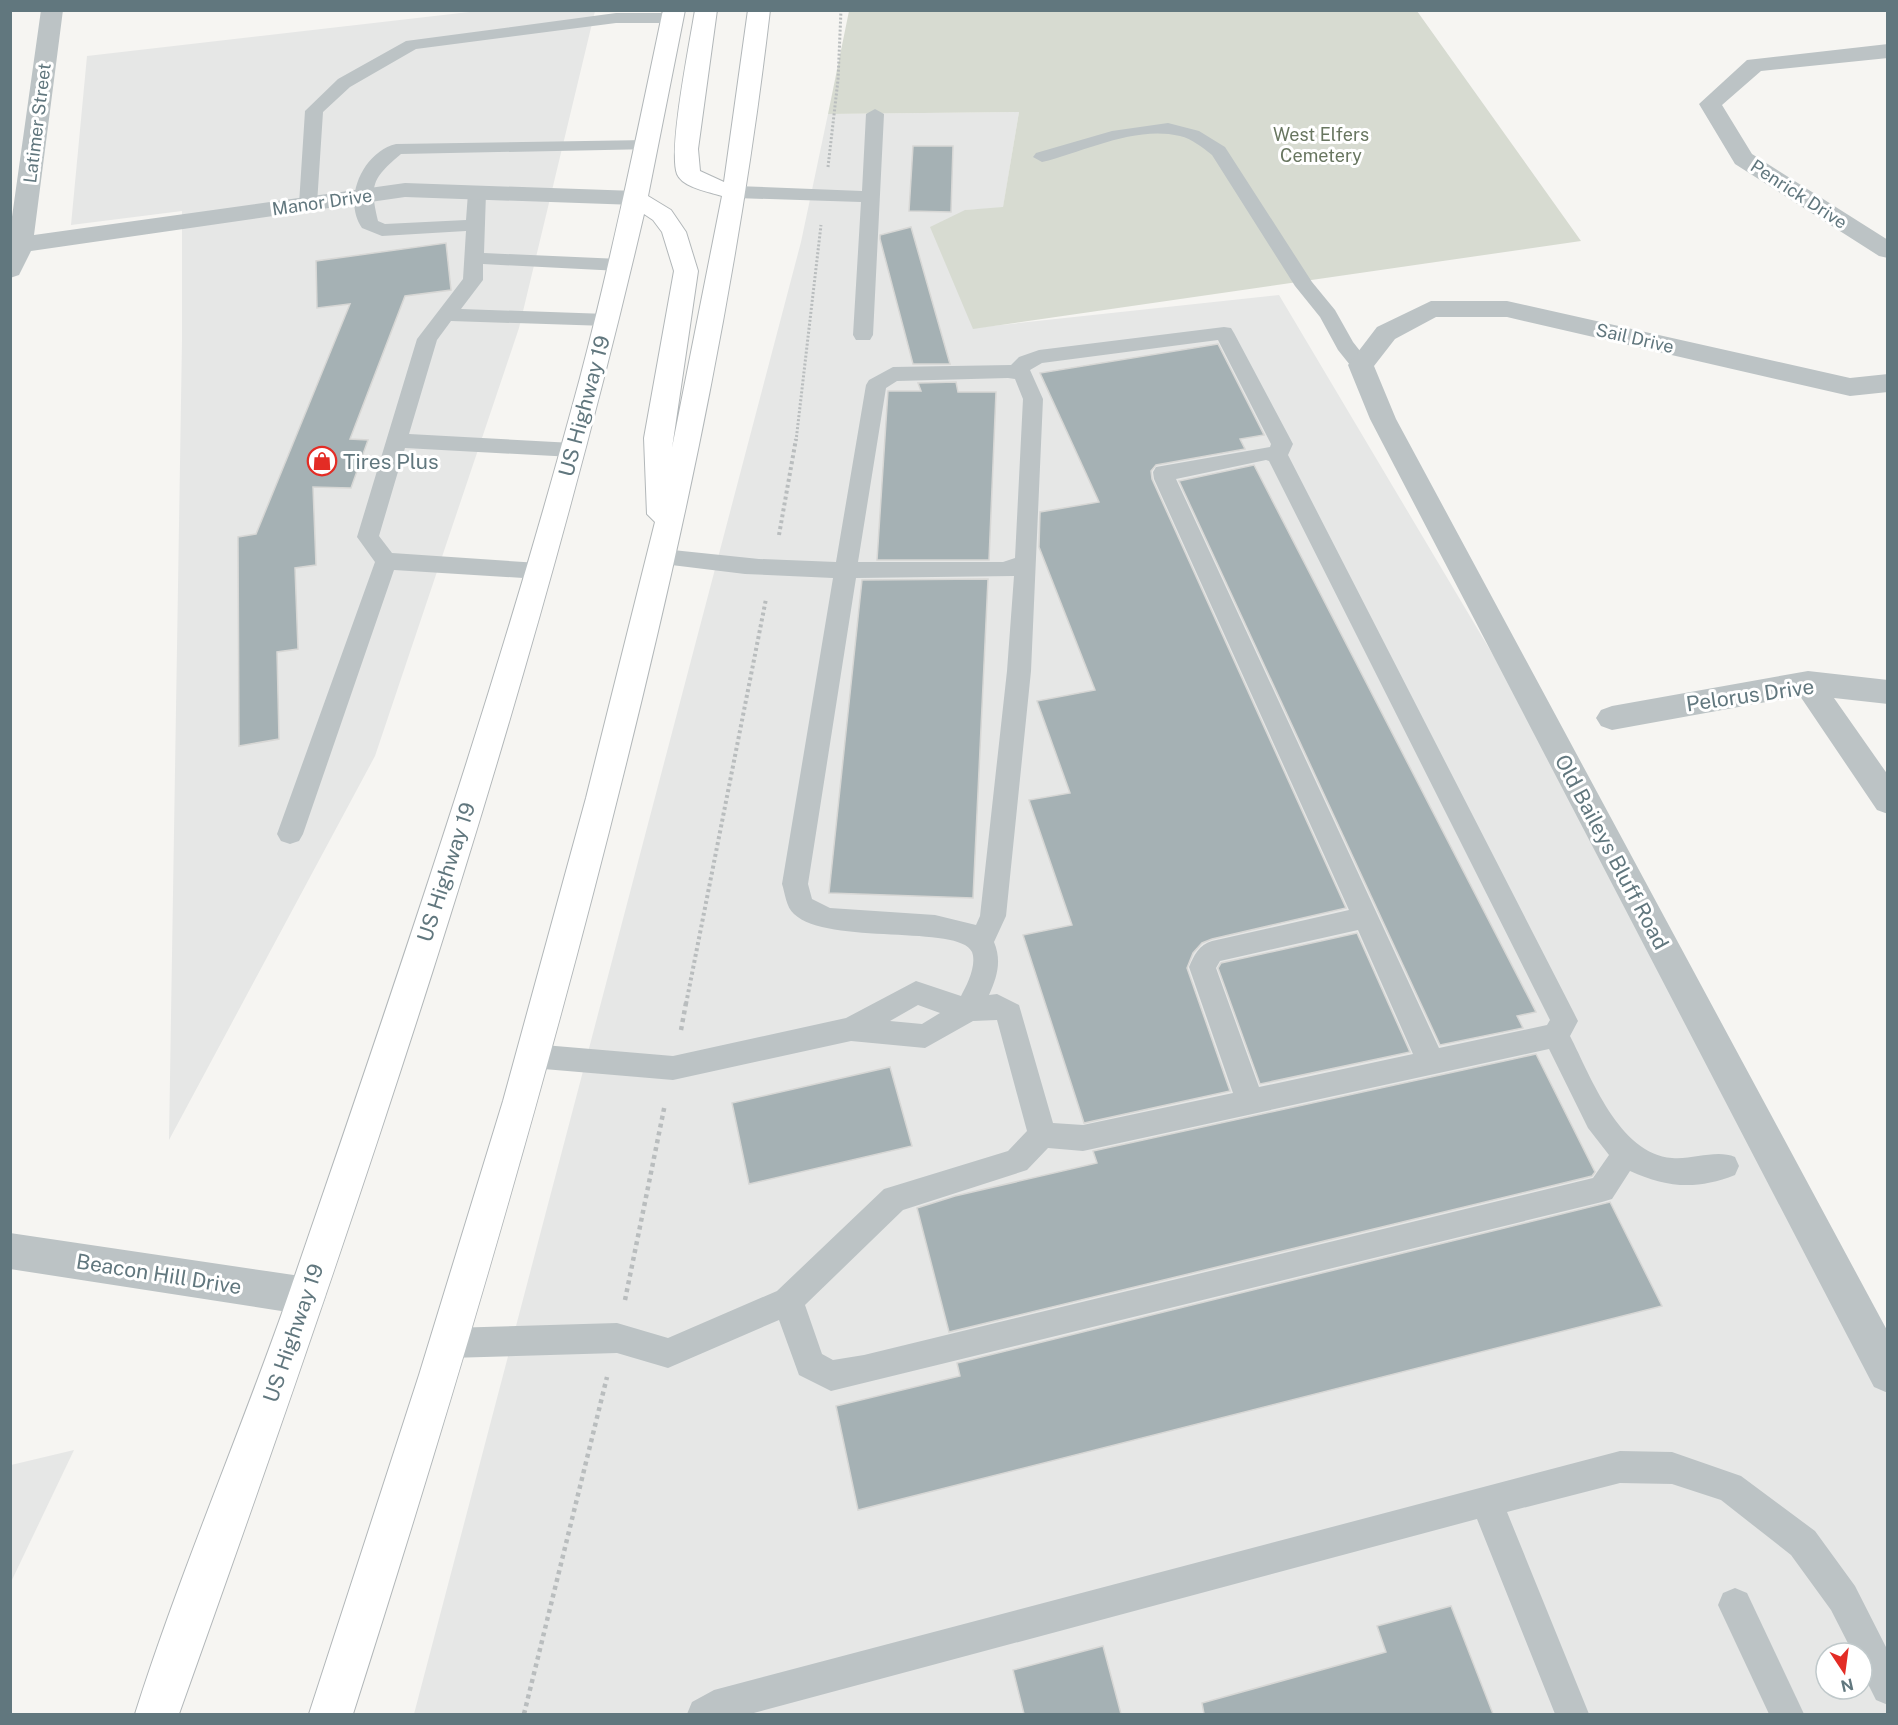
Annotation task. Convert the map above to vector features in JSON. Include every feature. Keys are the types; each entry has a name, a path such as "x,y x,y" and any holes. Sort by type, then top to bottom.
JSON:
{"highway":[{"path":"706,10 686,149 689,174 709,185 736,192"},
{"path":"331,1714 449,1343 532,1056 578,894 663,557 703,379 736,192 759,10"},
{"name":"US Highway 19","path":"157,1714 307,1296 436,907 539,572 620,266 673,14"},
{"path":"636,198 662,215 674,232 686,271 658,438 663,557"}],"street":[{"name":"Latimer Street","path":"10,270 16,245 52,10"},
{"name":"Penrick Drive","path":"1887,51 1755,65 1710,104 1743,159 1887,251"},
{"name":"Manor Drive","path":"16,245 405,190 636,198"},
{"name":"Sail Drive","path":"1361,365 1386,333 1431,309 1507,309 1850,387 1887,383"},
{"name":"Old Baileys Bluff Road","path":"1361,365 1389,430 1887,1373"},
{"name":"Pelorus Drive","path":"1612,718 1808,683 1887,692"},
{"path":"1808,683 1887,801"},
{"name":"Beacon Hill Drive","path":"10,1251 307,1296"}],"lane":[{"path":"308,204 314,111 344,83 412,45 616,18 673,14"},
{"path":"863,335 875,114"},
{"path":"1042,157 1129,132 1180,130 1199,136 1219,151 1305,286 1328,314 1345,345 1361,365"},
{"path":"475,225 382,230 369,224 363,197 370,171 396,149 647,145"},
{"path":"736,192 871,197"},
{"path":"477,193 473,280 427,339 368,537 386,561 539,572"},
{"path":"474,258 620,266"},
{"path":"446,315 607,320"},
{"path":"1016,372 1026,362 1039,357 1224,333 1282,444 1276,455"},
{"path":"968,1010 984,968 981,944 993,916 1019,671 1033,399 1023,375 1016,372 893,374 876,385 848,569 795,884 801,905 832,920 952,928 974,936 981,944"},
{"path":"397,440 573,450"},
{"path":"1276,455 1266,453 1164,472 1165,478 1431,1062"},
{"path":"1042,1135 1083,1138 1251,1102 1556,1035 1564,1021 1276,455"},
{"path":"663,557 772,568 1003,570 1026,562"},
{"path":"290,834 386,561"},
{"path":"1251,1102 1202,967 1212,952 1366,917"},
{"path":"532,1056 673,1068 850,1029 916,993 968,1010"},
{"path":"850,1029 925,1036 968,1010 997,1006 1009,1013 1042,1135"},
{"path":"1556,1035 1608,1137 1625,1155 1656,1170 1684,1175 1725,1166"},
{"path":"449,1343 617,1338 668,1353 788,1301 894,1199 1017,1161 1042,1135"},
{"path":"788,1301 810,1364 831,1376 864,1370 1602,1189 1625,1155"},
{"path":"711,1712 1486,1501 1620,1467 1672,1468 1730,1486 1803,1543 1843,1598 1887,1688"},
{"path":"1486,1501 1572,1714"},
{"path":"1735,1605 1787,1714"}],"path":[{"path":"524,1714 617,1338 673,1068 795,450 838,80 841,10"}],"shaded area":[{"path":"478,11 595,11 519,328 375,756 169,1140 182,340 182,211 71,225 87,56"},
{"path":"1019,112 1003,208 965,210 973,328 1279,295 1779,1136 1887,1361 1887,1714 414,1714 801,242 828,114"},
{"path":"74,1450 11,1582 11,1465"}],"green space":[{"name":"West Elfers Cemetery","path":"849,11 1417,11 1581,241 973,329 930,227 965,210 1003,207 1019,112 828,114"}],"building":[{"path":"913,146 953,146 951,212 909,211"},
{"path":"911,227 950,364 913,364 880,239 880,235"},
{"path":"446,243 451,290 405,296 350,439 368,440 351,488 313,487 316,565 295,568 298,649 277,652 279,739 239,746 238,537 256,534 350,304 317,308 316,261"},
{"path":"1218,344 1264,435 1240,439 1245,449 1156,465 1151,471 1152,479 1346,908 1212,939 1202,943 1193,953 1187,968 1230,1091 1084,1123 1023,935 1072,925 1029,800 1070,793 1037,701 1095,690 1039,547 1040,512 1099,502 1040,373"},
{"path":"956,382 958,392 996,392 989,560 877,560 888,391 921,391 918,383"},
{"path":"1254,465 1536,1012 1517,1016 1523,1028 1440,1045 1179,481"},
{"path":"988,579 973,898 829,893 862,580"},
{"path":"1357,933 1410,1052 1260,1084 1218,968 1221,963"},
{"path":"1536,1054 1595,1172 1592,1176 949,1332 917,1208 955,1196 1097,1163 1093,1151"},
{"path":"890,1067 912,1146 749,1184 732,1103"},
{"path":"1610,1202 1662,1306 858,1510 836,1406 960,1376 957,1363"},
{"path":"1451,1606 1493,1714 1204,1714 1202,1703 1386,1652 1377,1626"},
{"path":"1103,1646 1121,1714 1024,1714 1013,1670"}],"place":[{"name":"Tires Plus","path":"322,461"}]}
